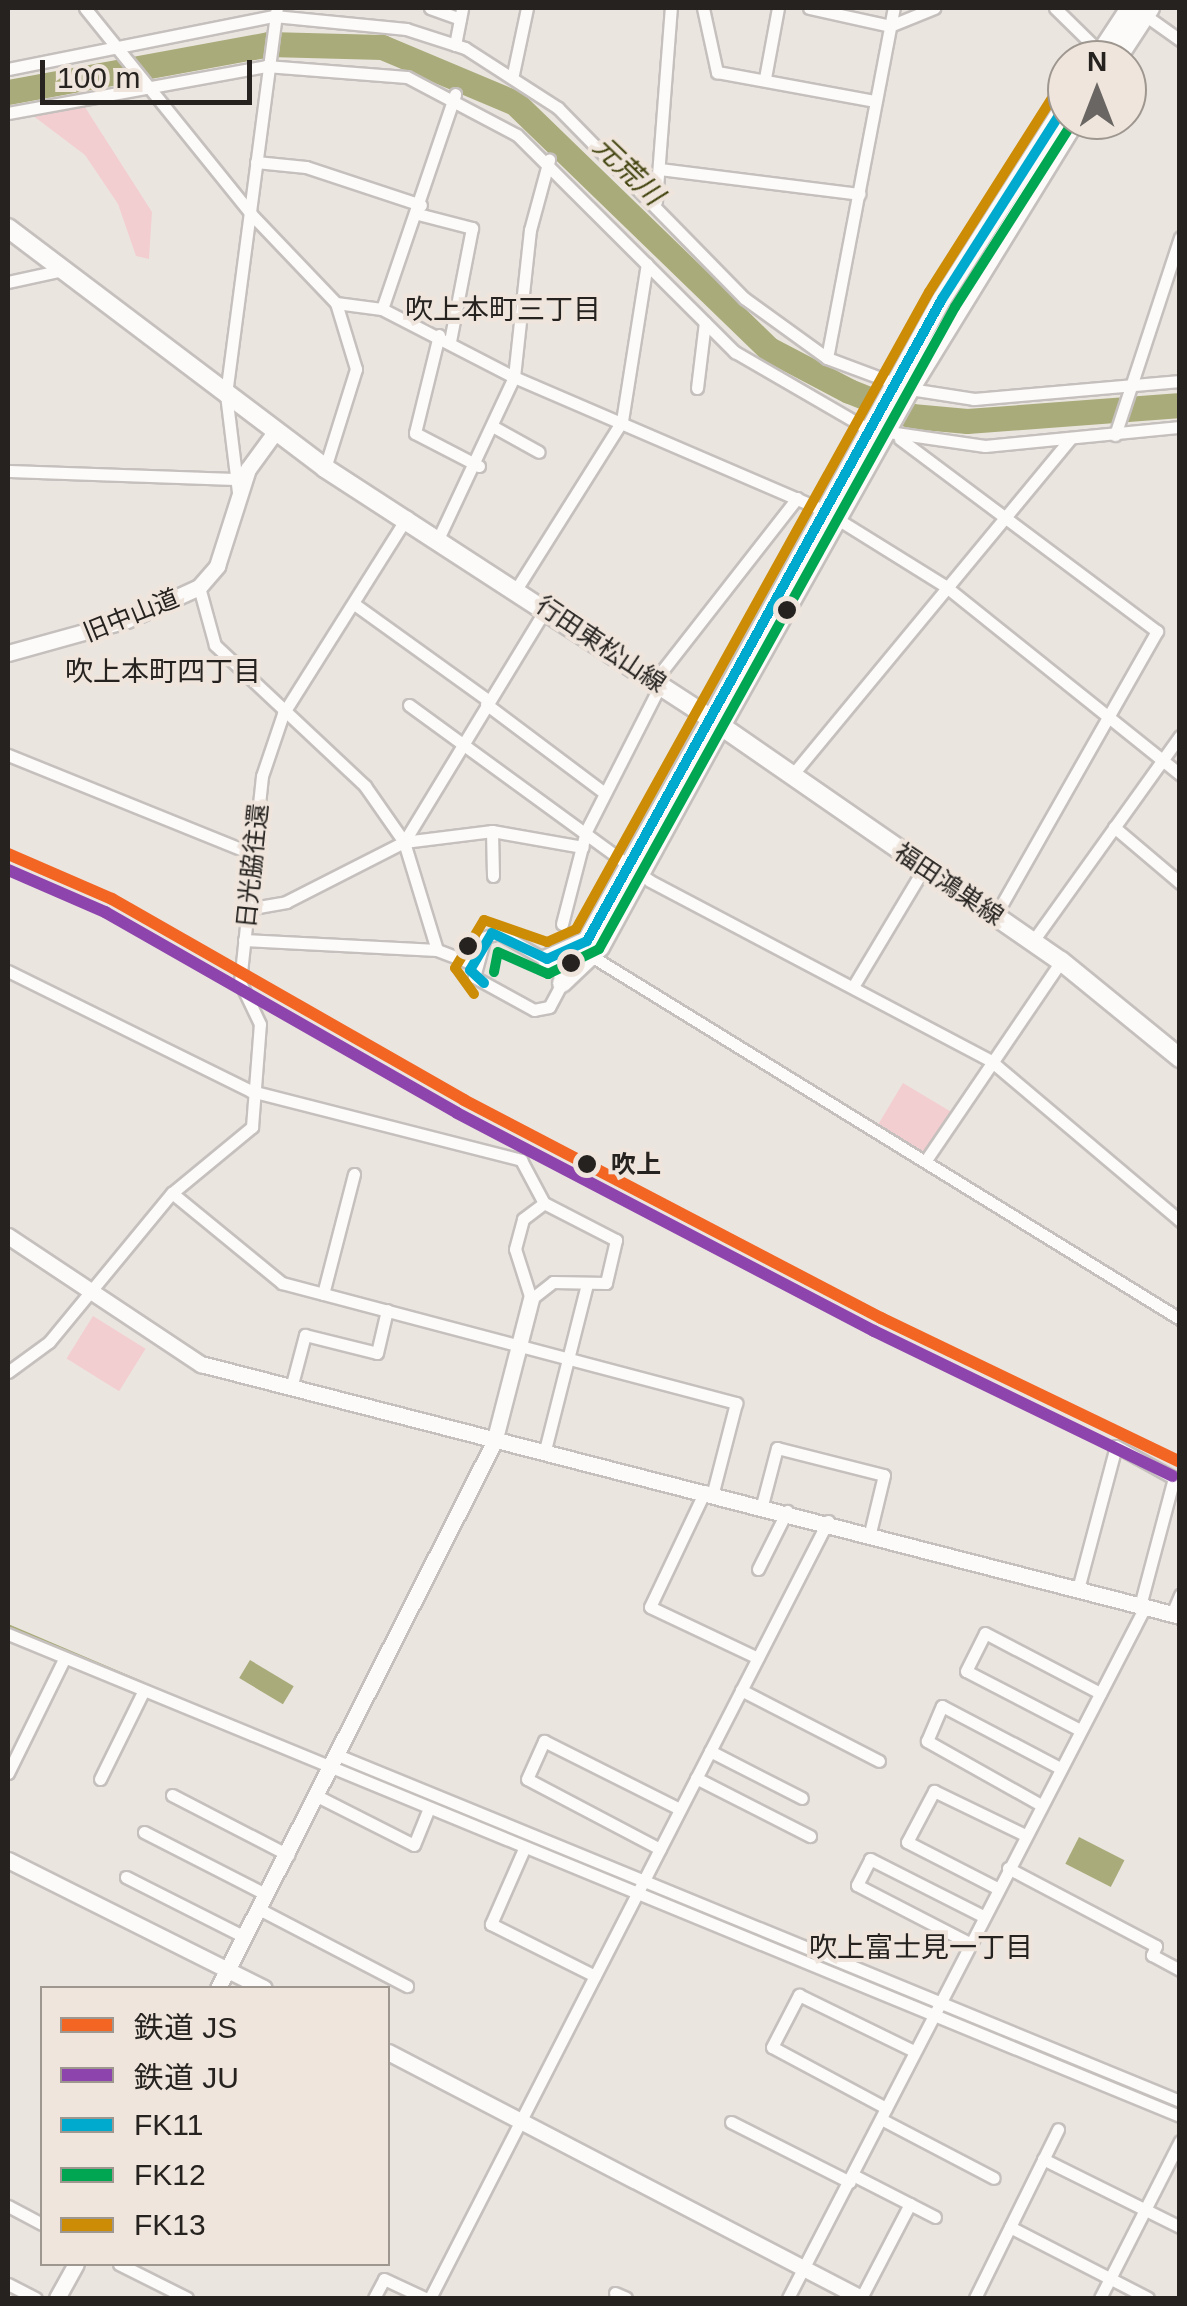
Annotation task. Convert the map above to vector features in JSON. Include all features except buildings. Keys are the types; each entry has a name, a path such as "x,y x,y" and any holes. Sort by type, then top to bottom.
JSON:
{"main road":[{"path":"1118,40 1140,9"},
{"path":"562,983 593,957 634,870 830,514 882,430 901,388 1047,137"},
{"path":"901,388 1063,140"},
{"name":"行田東松山線","path":"8,228 325,468 517,588 716,722"},
{"name":"福田鴻巣線","path":"716,722 1061,961 1180,1058"},
{"path":"547,958 580,949 634,870"}],"street":[{"path":"85,8 251,214 336,302 356,369 325,468"},
{"path":"430,8 461,13 455,45"},
{"path":"513,74 527,8"},
{"path":"656,201 671,8"},
{"path":"702,8 717,72 875,101"},
{"path":"765,78 778,8"},
{"path":"810,8 890,26 934,8"},
{"path":"827,358 894,8"},
{"path":"1057,8 1088,40"},
{"path":"1140,9 1180,40"},
{"path":"8,472 237,486 226,394 274,18"},
{"path":"8,69 274,18 373,23 455,45 513,74 656,201 744,298 827,358 901,388 1020,398 1131,383 1180,381"},
{"path":"8,113 267,62 351,68 455,94 549,160 735,352 882,430 1157,631 995,916"},
{"path":"382,309 420,209 455,94"},
{"path":"438,538 479,466 514,376 549,160"},
{"path":"256,162 306,167 472,228 415,433 479,466"},
{"path":"659,170 859,194"},
{"path":"1115,435 1180,237"},
{"path":"517,588 622,421 647,264"},
{"path":"8,282 62,270"},
{"path":"336,302 382,309 514,376 830,514 945,586 1180,774"},
{"path":"697,388 705,322"},
{"path":"494,426 538,452"},
{"path":"882,430 985,446 1180,427"},
{"name":"旧中山道","path":"8,653 127,620 199,587 216,566 237,486 275,432"},
{"path":"793,774 1070,439"},
{"path":"562,924 586,831 658,682 797,498"},
{"path":"283,714 357,606 407,517"},
{"path":"199,587 215,644 283,714 365,786 404,842 437,950"},
{"path":"357,606 603,792"},
{"path":"404,842 546,608"},
{"path":"409,705 586,831 634,870 741,935 854,985 992,1062 1180,1222"},
{"name":"日光脇往還","path":"8,1372 98,1288 172,1193 252,1126 250,1091 260,1024 240,982 248,852 283,714"},
{"path":"1032,941 1180,736"},
{"path":"8,755 248,852"},
{"path":"1114,827 1180,882"},
{"path":"492,832 492,876"},
{"path":"247,908 286,902 404,842 492,832 583,847"},
{"path":"854,985 924,868"},
{"path":"492,933 547,958 562,983 550,1007 534,1010 474,977 471,963 492,933"},
{"path":"244,940 437,950 471,963"},
{"path":"593,957 1180,1319"},
{"path":"926,1160 1061,961"},
{"path":"8,972 250,1091 521,1160 544,1203 616,1240 611,1276 587,1284 553,1282 531,1299"},
{"path":"323,1294 354,1174"},
{"path":"172,1193 282,1284 736,1404 709,1492 650,1607 758,1658"},
{"path":"219,1986 332,1772 494,1442 531,1299 515,1250 523,1219 544,1203"},
{"path":"8,1236 98,1288 201,1364 494,1442 828,1521 1176,1615 1180,1595"},
{"path":"544,1454 587,1284"},
{"path":"291,1388 305,1335 377,1353 388,1310"},
{"path":"788,2298 1143,1606 1174,1478 1116,1446 1078,1589"},
{"path":"762,1505 777,1448 884,1475 870,1532"},
{"path":"758,1568 786,1511"},
{"path":"374,2298 384,2279 427,2298 522,2121 828,1521"},
{"path":"1080,1730 966,1671 984,1633 1100,1693"},
{"path":"8,1634 635,1897 1180,2116"},
{"path":"8,1773 64,1659"},
{"path":"741,1690 878,1761"},
{"path":"100,1779 143,1692"},
{"path":"1041,1804 926,1741 942,1706 1060,1768"},
{"path":"660,1849 527,1780 544,1741 680,1808"},
{"path":"710,1751 802,1798"},
{"path":"340,1756 1180,2102"},
{"path":"696,1778 810,1836"},
{"path":"997,1888 907,1842 934,1791 1025,1835"},
{"path":"172,1795 288,1855"},
{"path":"318,1798 414,1845 428,1811"},
{"path":"144,1832 407,1986"},
{"path":"523,1850 491,1924 595,1976"},
{"path":"970,1943 857,1885 870,1859 983,1916"},
{"path":"8,1860 260,1986"},
{"path":"1008,1868 1156,1946 1152,1956 1180,1970"},
{"path":"126,1877 245,1936"},
{"path":"914,2051 799,1995 772,2047 994,2178"},
{"path":"390,2053 861,2298 910,2204"},
{"path":"730,2122 934,2217"},
{"path":"976,2298 1058,2129"},
{"path":"1100,2298 1180,2140"},
{"path":"1043,2159 1180,2227"},
{"path":"8,2206 40,2223"},
{"path":"1010,2228 1148,2298"},
{"path":"57,2298 75,2266"},
{"path":"123,2266 187,2298"},
{"path":"8,2284 36,2298"}],"shaded area":[{"path":"83,104 152,212 149,259 136,256 118,204 85,155 32,115"},
{"path":"903,1083 951,1112 926,1153 878,1124"},
{"path":"93,1316 146,1349 119,1391 67,1358"},
{"path":"250,1660 294,1686 283,1704 239,1678"},
{"path":"1079,1837 1124,1860 1111,1887 1065,1864"}],"waterway":[{"name":"元荒川","path":"8,92 269,44 382,47 515,103 769,349 849,391 912,416 967,421 1180,405"},
{"path":"8,1626 151,1687"},
{"path":"1044,2054 1180,2109"}],"rail line":[{"name":"JS","path":"8,854 112,899 464,1100 881,1318 1180,1462"},
{"name":"JU","path":"8,870 105,912 457,1113 874,1331 1173,1476"}],"transit line":[{"name":"FK13","path":"474,994 455,968 484,920 547,942 576,929 929,292 1047,106"},
{"name":"FK11","path":"484,983 470,970 492,933 547,959 587,941 942,299 1047,134"},
{"name":"FK12","path":"494,972 498,952 548,974 599,949 955,307 1061,140"}],"place":[{"name":"吹上","path":"587,1164"}],"district":[{"name":"吹上本町三丁目","path":"503,310"},
{"name":"吹上本町四丁目","path":"163,672"},
{"name":"吹上富士見一丁目","path":"921,1948"}]}
